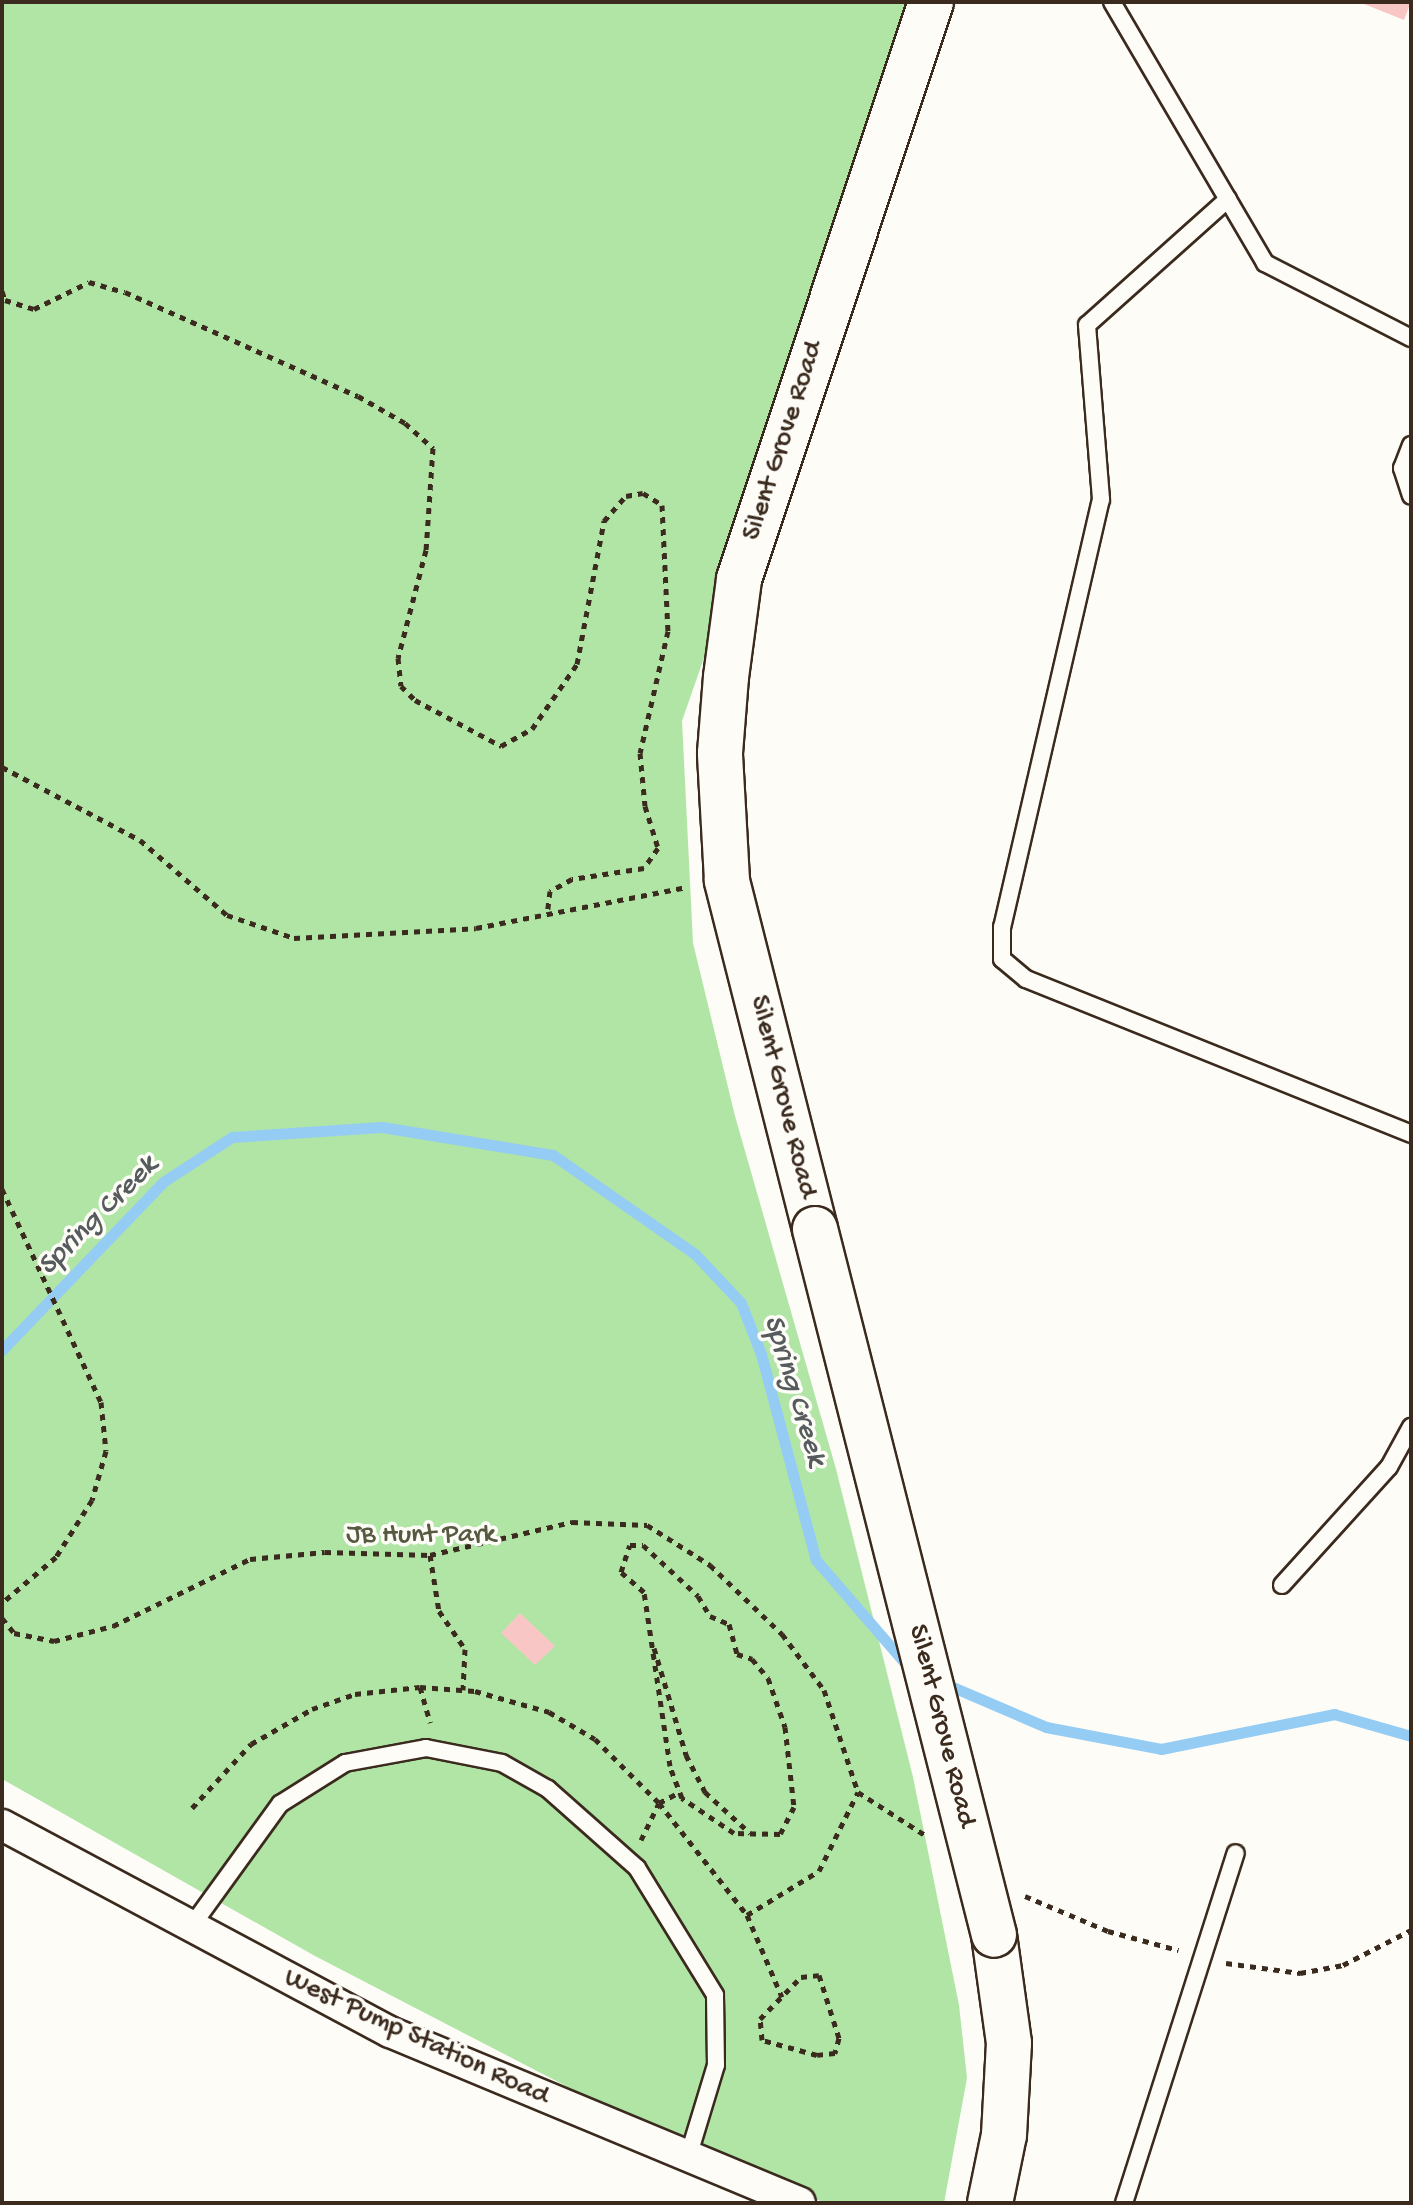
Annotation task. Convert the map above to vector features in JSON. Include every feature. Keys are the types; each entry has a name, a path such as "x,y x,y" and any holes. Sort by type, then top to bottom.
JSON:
{"street":[{"name":"Silent Grove Road","path":"931,2 739,579 720,753 727,880 994,1935 1009,2043 1004,2135 990,2203"},
{"name":"West Pump Station Road","path":"2,1825 390,2032 800,2203"}],"lane":[{"path":"1112,2 1265,263 1411,338"},
{"path":"1228,199 1087,325 1101,499 1012,880 1002,959 1026,979 1411,1134"},
{"path":"1411,445 1402,468 1411,496"},
{"path":"1282,1585 1389,1467 1411,1427"},
{"path":"191,1927 280,1804 345,1763 426,1748 502,1763 548,1789 630,1862 715,1995 716,2065 688,2157"},
{"path":"1124,2203 1236,1853"}],"path":[{"path":"2,291 5,300 34,309 89,282 125,292 358,396 433,448 426,550 398,658 401,686 415,700 501,746 532,729 577,664 604,521 626,496 643,493 662,505 668,631 640,753 645,806 658,848 644,868 572,879 550,891 547,915"},
{"path":"2,767 140,840 227,915 294,938 476,928 727,880"},
{"path":"2,1189 80,1350 101,1402 106,1451 92,1500 56,1557 2,1603"},
{"path":"2,1618 14,1633 54,1641 113,1626 250,1559 325,1552 430,1555 572,1522 647,1525 710,1565 782,1634 824,1690 858,1792 938,1844"},
{"path":"630,1545 643,1545 698,1596 710,1616 729,1624 737,1654 752,1659 768,1678 785,1727 794,1807 780,1834 734,1833 680,1792 670,1766 651,1640 644,1592 621,1572 630,1545"},
{"path":"430,1555 439,1611 465,1649 463,1690"},
{"path":"651,1640 686,1755 705,1792 751,1834"},
{"path":"630,1862 659,1803 680,1792"},
{"path":"747,1915 819,1871 858,1792"},
{"path":"1017,1893 1108,1931 1204,1957 1300,1973 1343,1965 1411,1930"},
{"path":"819,1975 839,2038 835,2053 817,2055 770,2042 758,2034 760,2019 801,1977 819,1975"}],"green space":[{"name":"JB Hunt Park","path":"2,2 932,2 682,721 693,943 735,1116 836,1469 913,1777 959,2005 967,2078 944,2203 826,2203 695,2153 315,1956 2,1779"}],"building":[{"path":"1359,2 1411,2 1404,20"},
{"path":"520,1613 555,1646 535,1665 501,1633"}],"waterway":[{"name":"Spring Creek","path":"2,1350 163,1182 232,1137 382,1127 553,1155 695,1254 741,1303 761,1354 816,1560 910,1669"},
{"name":"Spring Creek","path":"941,1682 1046,1727 1161,1749 1334,1714 1411,1736"}]}
